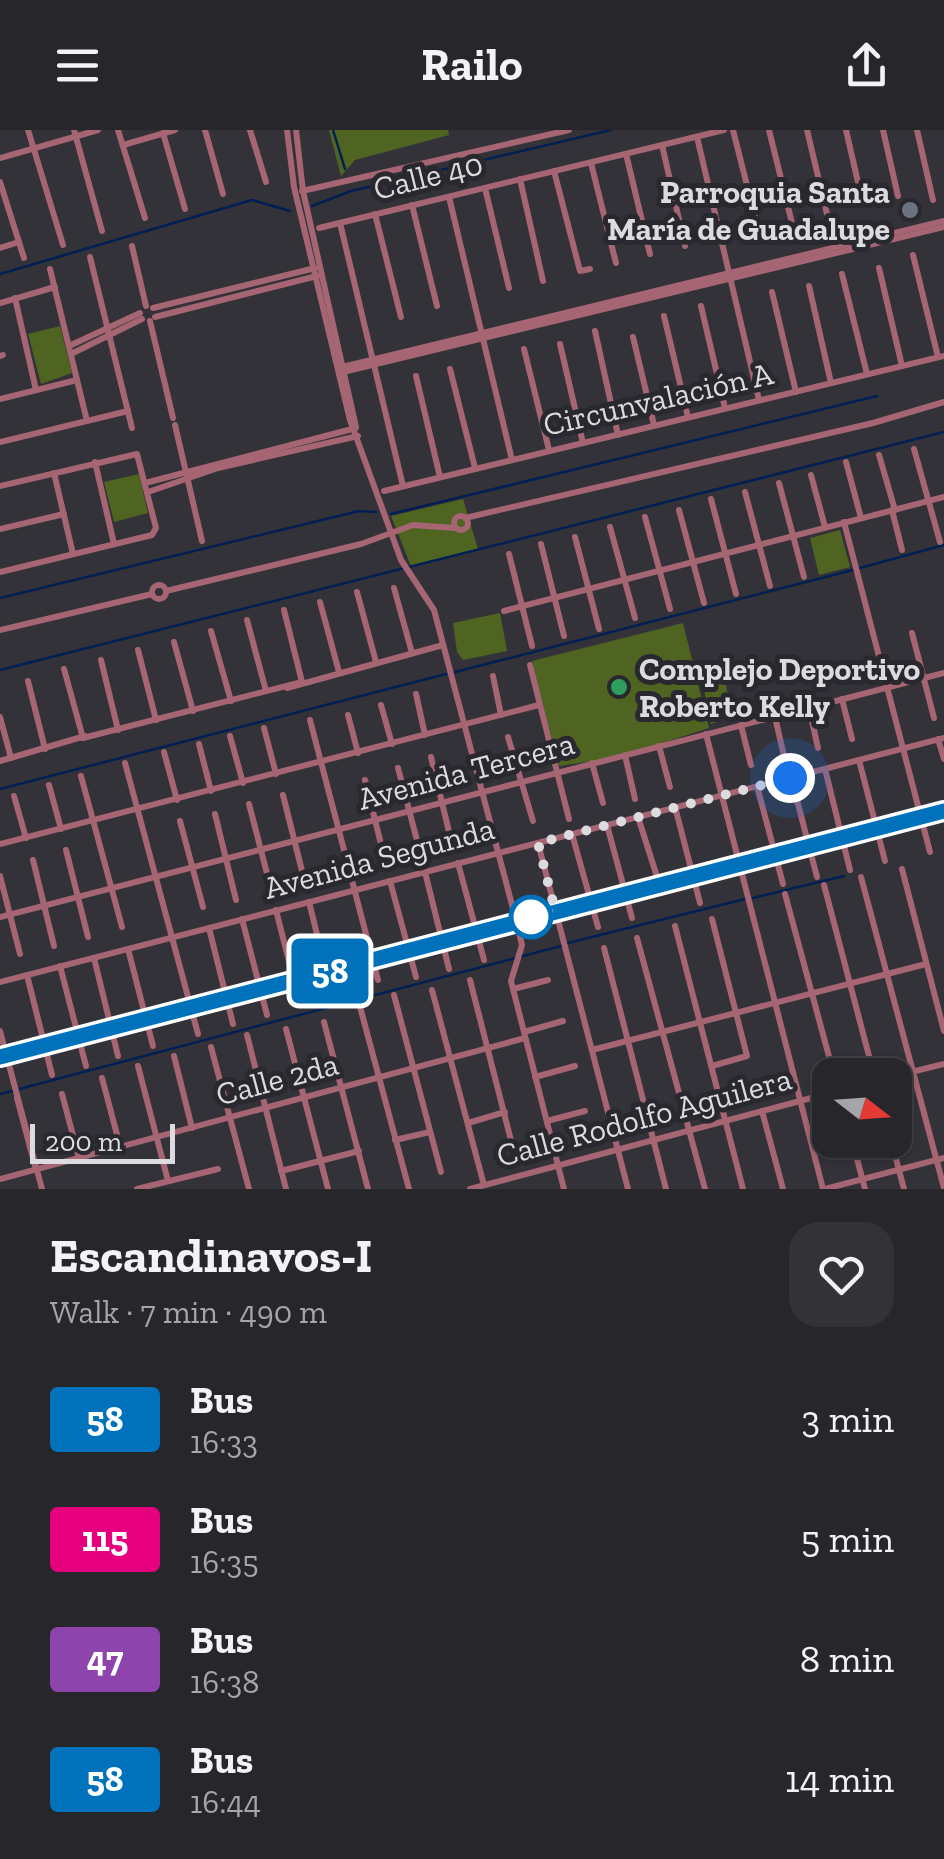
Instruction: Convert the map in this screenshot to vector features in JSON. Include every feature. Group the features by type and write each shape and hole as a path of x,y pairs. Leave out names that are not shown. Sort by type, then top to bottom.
{"street":[{"path":"28,130 62,244"},
{"path":"0,158 34,150 75,133 98,130"},
{"path":"118,130 145,218"},
{"path":"123,145 174,130"},
{"path":"205,130 224,194"},
{"path":"250,130 266,182"},
{"path":"287,130 357,432 406,571 434,610 444,644 516,920 519,957 511,975 513,988 564,1189"},
{"path":"296,130 299,192"},
{"path":"299,192 569,130"},
{"name":"Calle 40","path":"319,228 724,130"},
{"path":"733,130 758,229"},
{"path":"770,130 792,223"},
{"path":"808,130 826,214"},
{"path":"846,130 864,204"},
{"path":"882,130 898,196"},
{"path":"917,130 934,200"},
{"path":"75,133 102,231"},
{"path":"163,134 185,210"},
{"path":"697,136 759,400"},
{"path":"662,145 685,246"},
{"path":"626,154 650,254"},
{"path":"591,162 616,264"},
{"path":"554,171 580,271 590,268"},
{"path":"520,179 543,281"},
{"path":"0,182 3,203 24,258"},
{"path":"485,188 509,288"},
{"path":"449,196 512,460"},
{"path":"412,205 437,306"},
{"path":"375,214 401,317"},
{"path":"340,223 403,486"},
{"path":"342,369 944,224"},
{"path":"0,248 19,242"},
{"path":"132,246 202,542"},
{"path":"913,254 941,357"},
{"path":"90,257 132,428"},
{"path":"880,268 902,366"},
{"path":"50,269 87,421"},
{"path":"149,313 318,272"},
{"path":"842,274 868,374"},
{"path":"809,286 831,383"},
{"path":"0,303 54,287"},
{"path":"772,292 796,392"},
{"path":"14,298 36,390"},
{"path":"70,350 172,303 199,301"},
{"path":"702,306 725,408"},
{"path":"664,316 688,417"},
{"path":"595,331 618,434"},
{"path":"633,337 654,426"},
{"path":"560,344 582,442"},
{"path":"524,350 549,450"},
{"name":"Circunvalación A","path":"384,491 941,357"},
{"path":"450,369 476,468"},
{"path":"416,376 440,477"},
{"path":"0,399 77,380"},
{"path":"0,630 152,594 160,598 166,591 361,544 420,524 461,530 468,521 944,402"},
{"path":"0,442 128,412"},
{"path":"187,471 357,432"},
{"path":"914,449 940,542"},
{"path":"0,486 137,454 156,532 0,572"},
{"path":"880,454 902,550"},
{"path":"146,488 210,463 244,458"},
{"path":"95,462 114,544"},
{"path":"846,462 861,518"},
{"path":"54,473 73,554"},
{"path":"811,475 825,527"},
{"path":"779,483 804,577"},
{"path":"745,492 770,586"},
{"path":"504,610 944,497"},
{"path":"711,499 736,594"},
{"path":"678,510 704,602"},
{"path":"0,529 64,514"},
{"path":"645,517 670,609"},
{"path":"844,522 930,852"},
{"path":"610,526 636,618"},
{"path":"575,536 599,629"},
{"path":"542,544 564,636"},
{"path":"509,554 532,646"},
{"path":"394,588 412,653"},
{"path":"357,592 376,662"},
{"path":"320,602 339,672"},
{"path":"284,610 302,682"},
{"path":"247,620 266,691"},
{"path":"210,631 231,700"},
{"path":"912,634 934,718"},
{"path":"174,642 193,711"},
{"path":"0,760 444,644"},
{"path":"138,650 156,720"},
{"path":"101,660 118,730"},
{"path":"530,665 568,819"},
{"path":"64,669 82,738"},
{"name":"Avenida Tercera","path":"0,917 944,673"},
{"path":"492,676 501,715"},
{"path":"28,681 46,749"},
{"path":"416,694 425,735"},
{"path":"842,699 852,739"},
{"path":"381,704 392,744"},
{"path":"0,844 540,705"},
{"path":"809,708 818,748"},
{"path":"0,716 11,758"},
{"path":"348,716 358,753"},
{"path":"775,717 784,756"},
{"path":"310,720 378,980"},
{"path":"741,725 751,765"},
{"path":"264,728 276,774"},
{"path":"706,734 824,1189 940,1159"},
{"path":"230,736 243,783"},
{"path":"508,736 532,821"},
{"path":"941,738 944,759"},
{"name":"Avenida Segunda","path":"0,982 941,738"},
{"path":"199,744 211,791"},
{"path":"659,746 670,787"},
{"path":"164,752 177,800"},
{"path":"625,755 635,799"},
{"path":"431,757 451,840"},
{"path":"858,760 885,861"},
{"path":"125,763 141,810 198,1034"},
{"path":"592,764 603,803"},
{"path":"398,768 419,848"},
{"path":"825,768 850,870"},
{"path":"81,776 122,927"},
{"path":"790,778 816,877"},
{"path":"365,780 384,856"},
{"path":"49,785 62,829"},
{"path":"757,786 783,884"},
{"path":"282,795 304,879"},
{"path":"14,796 26,838"},
{"path":"249,804 271,889"},
{"path":"675,807 700,902"},
{"path":"4,1060 77,1034 944,811"},
{"path":"215,814 236,900"},
{"path":"638,817 659,884"},
{"path":"180,821 202,907"},
{"path":"607,825 632,918"},
{"path":"572,834 598,928"},
{"path":"538,843 628,1189"},
{"path":"66,850 88,936"},
{"path":"33,860 54,946"},
{"path":"458,863 484,960"},
{"path":"902,869 944,1032"},
{"path":"425,872 449,969"},
{"path":"0,876 20,954"},
{"path":"861,877 940,1159 944,1188"},
{"path":"390,881 416,977"},
{"path":"824,885 870,1058"},
{"path":"785,894 830,1058"},
{"path":"309,902 332,995"},
{"path":"276,910 300,1004"},
{"path":"242,919 266,1015"},
{"path":"712,919 747,1056 712,1066"},
{"path":"675,926 743,1189"},
{"path":"208,928 233,1024"},
{"path":"637,938 705,1189"},
{"path":"604,948 666,1189"},
{"path":"128,949 152,1046"},
{"path":"94,958 118,1056"},
{"path":"592,1050 926,964"},
{"path":"60,966 86,1066"},
{"path":"27,975 52,1075"},
{"path":"470,980 514,1152"},
{"path":"513,988 548,980"},
{"path":"432,990 484,1185"},
{"path":"394,995 441,1172"},
{"path":"359,1003 409,1189"},
{"path":"324,1022 368,1189"},
{"name":"Calle 2da","path":"0,1179 450,1059 564,1022"},
{"path":"286,1029 328,1189"},
{"path":"0,1031 4,1060 42,1189"},
{"path":"248,1035 286,1189"},
{"path":"211,1047 250,1189"},
{"path":"174,1056 192,1128"},
{"path":"913,1072 944,1064"},
{"path":"138,1066 168,1181"},
{"path":"536,1076 576,1066"},
{"path":"102,1078 120,1146"},
{"path":"62,1094 79,1158"},
{"name":"Calle Rodolfo Aguilera","path":"470,1189 812,1098"},
{"path":"547,1121 585,1110"},
{"path":"762,1111 783,1189"},
{"path":"468,1123 504,1112"},
{"path":"396,1140 430,1132"},
{"path":"282,1171 359,1151"},
{"path":"857,1158 864,1189"},
{"path":"896,1158 904,1189"},
{"path":"137,1189 218,1169"},
{"path":"506,1180 508,1189"}],"green space":[{"path":"329,130 448,130 449,135 355,160 341,176"},
{"path":"60,326 72,373 41,384 28,334"},
{"path":"139,474 148,513 114,522 104,482"},
{"path":"463,499 478,549 411,566 391,516"},
{"path":"840,530 850,567 819,575 810,538"},
{"path":"500,613 507,651 463,660 457,652 453,623"},
{"name":"Complejo Deportivo Roberto Kelly","path":"683,623 709,728 615,758 559,766 532,661"},
{"path":"723,669 732,716 711,724 701,674"}],"waterway":[{"path":"333,130 345,169"},
{"path":"312,206 351,191 611,130"},
{"path":"0,274 252,200 290,211"},
{"path":"391,514 877,396"},
{"path":"0,670 944,432"},
{"path":"0,598 359,511 376,512"},
{"path":"860,568 944,545"},
{"path":"455,672 853,570"},
{"path":"0,789 446,674"},
{"path":"753,898 844,876"},
{"path":"568,943 745,899"},
{"path":"0,1094 561,946"}],"bus line":[{"name":"58","path":"0,1057 226,995 944,811"}],"place":[{"name":"Parroquia Santa María de Guadalupe","path":"910,210"},
{"name":"Complejo Deportivo Roberto Kelly","path":"619,687"}],"route":[{"path":"531,917 555,910 538,843 790,778"}]}
